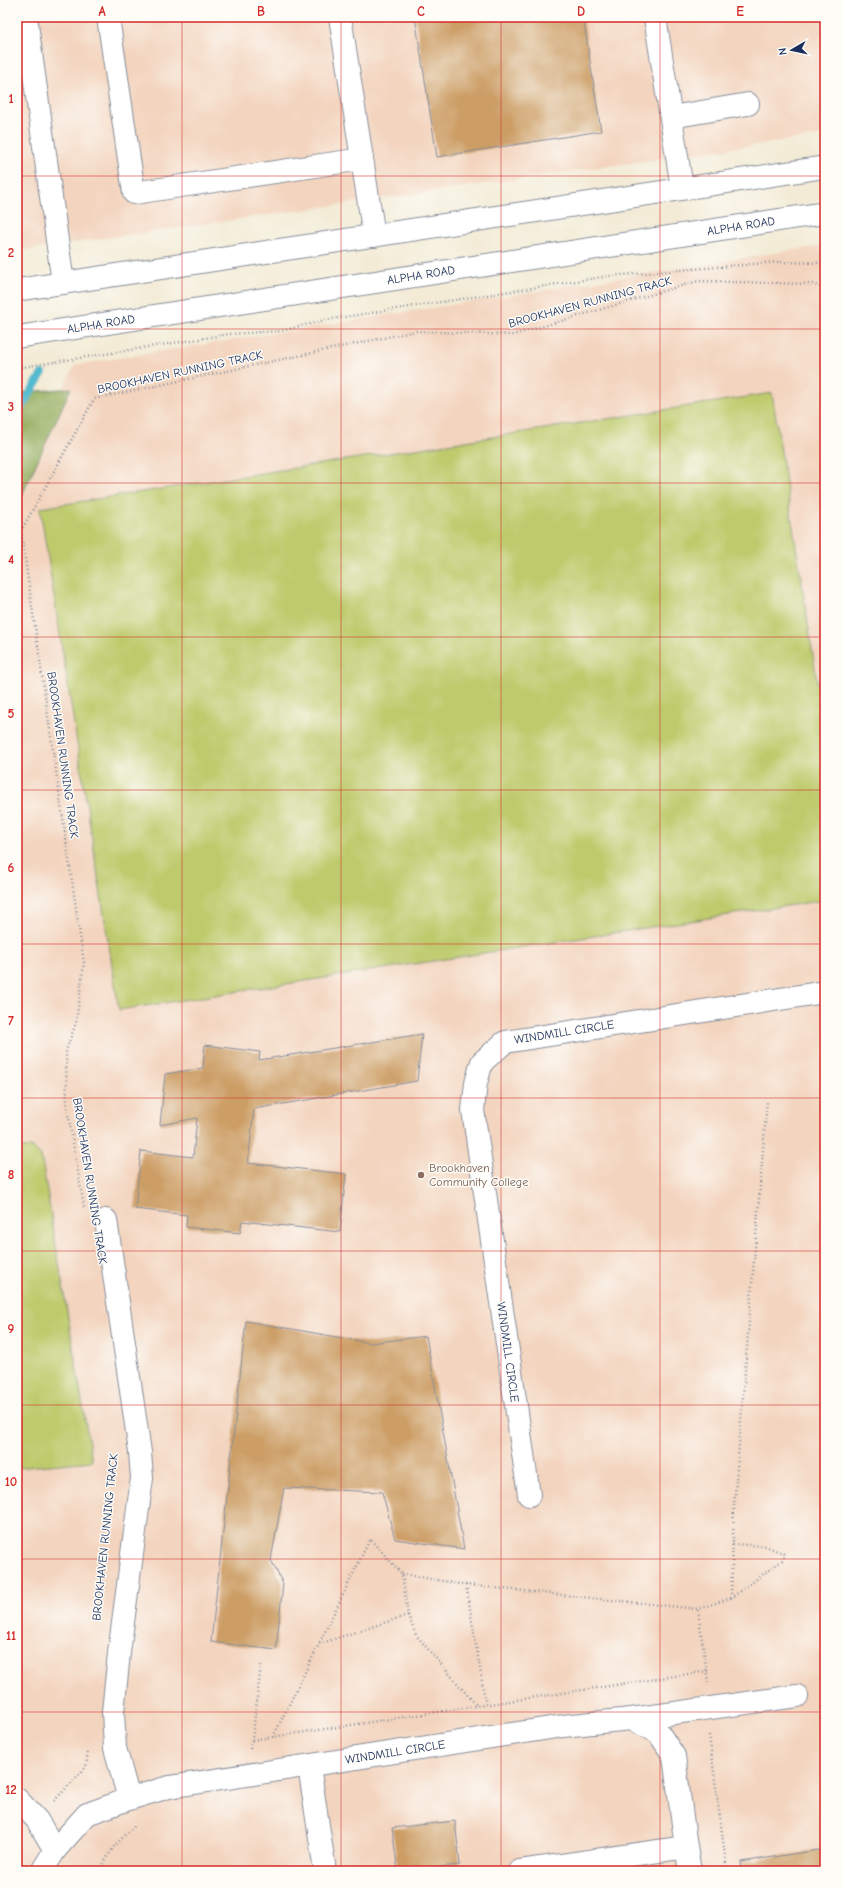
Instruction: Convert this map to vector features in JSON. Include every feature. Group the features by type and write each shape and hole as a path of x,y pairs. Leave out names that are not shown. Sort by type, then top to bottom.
{"street":[{"path":"26,17 63,283"},
{"path":"108,17 134,193 362,159"},
{"path":"340,17 374,236"},
{"path":"655,17 682,188"},
{"path":"671,117 748,104"},
{"path":"17,290 825,167"},
{"name":"ALPHA ROAD","path":"17,337 825,213"},
{"name":"WINDMILL CIRCLE","path":"529,1495 473,1110 476,1083 482,1062 505,1042 825,992"},
{"path":"106,1220 139,1445 142,1478 119,1653 113,1712 115,1748 129,1799"},
{"name":"WINDMILL CIRCLE","path":"42,1871 55,1850 87,1814 169,1787 563,1726 709,1709 797,1696"},
{"path":"631,1719 658,1732 674,1756 690,1871"},
{"path":"309,1766 325,1871"},
{"path":"17,1799 37,1820 55,1850"},
{"path":"520,1871 686,1847"}],"path":[{"path":"17,368 230,334 281,331 325,320 609,276 778,262 825,263"},
{"name":"BROOKHAVEN RUNNING TRACK","path":"84,1210 67,1106 66,1050 76,1023 84,963 21,531 94,399 416,331 514,335 698,282 812,284 825,289"},
{"path":"731,1598 732,1544 767,1101"},
{"path":"272,1738 370,1539 402,1574 408,1615 416,1635 477,1707"},
{"path":"402,1574 466,1585 698,1609 731,1598 784,1559 784,1554 766,1546 732,1544"},
{"path":"466,1585 486,1705"},
{"path":"698,1609 708,1671 708,1730 728,1871"},
{"path":"319,1644 408,1615"},
{"path":"252,1740 708,1671"},
{"path":"37,1820 86,1767 89,1743"}],"shaded area":[{"path":"17,17 825,17 825,135 17,251"},
{"name":"Brookhaven Community College","path":"825,245 825,1871 17,1871 17,479 75,365"}],"green space":[{"path":"71,388 17,506 17,393"},
{"path":"772,393 825,732 825,900 119,1010 40,508"},
{"path":"31,1147 41,1155 92,1461 17,1468 17,1149"}],"building":[{"path":"415,17 583,17 601,131 437,157"},
{"path":"422,1034 417,1081 254,1109 248,1163 346,1174 340,1232 242,1221 240,1233 186,1227 187,1215 135,1209 141,1151 193,1157 197,1118 160,1125 165,1074 203,1068 205,1045 260,1052 259,1060"},
{"path":"246,1321 371,1343 426,1336 464,1549 395,1539 382,1492 284,1488 271,1560 283,1584 276,1650 211,1642"},
{"path":"455,1821 460,1865 398,1871 392,1828"},
{"path":"825,1849 825,1871 742,1871 741,1862"}],"waterway":[{"path":"17,414 42,374"}],"place":[{"name":"Brookhaven Community College","path":"421,1175"}]}
